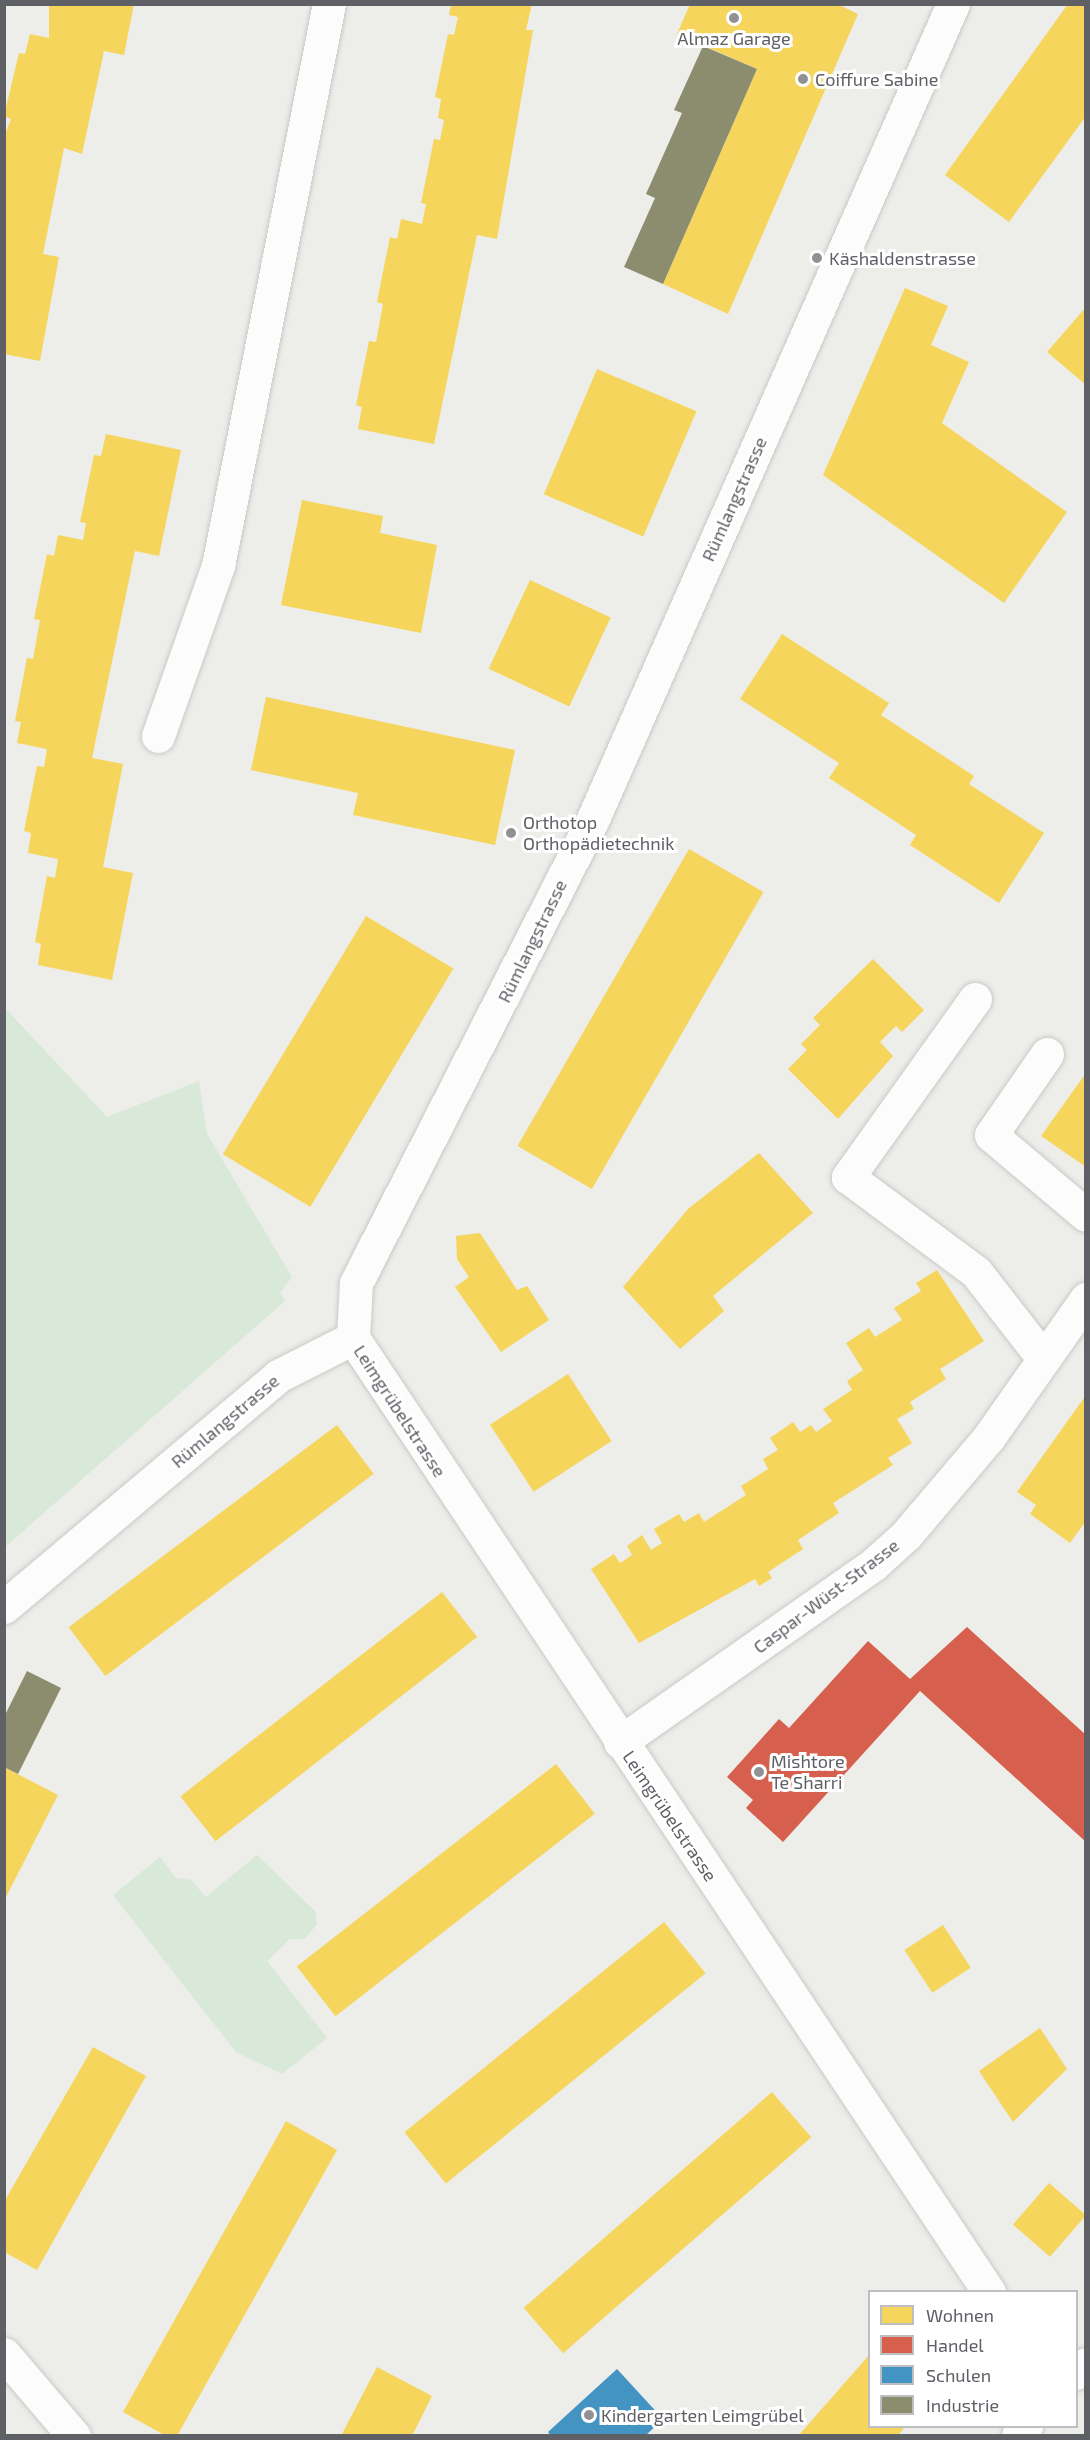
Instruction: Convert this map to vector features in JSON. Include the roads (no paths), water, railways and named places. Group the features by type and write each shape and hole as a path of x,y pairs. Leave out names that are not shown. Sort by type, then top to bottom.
{"street":[{"path":"158,736 218,566 329,4"},
{"name":"Rümlangstrasse","path":"4,1607 278,1376 353,1338 356,1283 592,820 953,4"},
{"path":"975,999 848,1178 976,1272 1043,1358"},
{"path":"1047,1054 991,1136 1086,1215"},
{"name":"Caspar-Wüst-Strasse","path":"620,1742 855,1578 906,1535 989,1437 1086,1299"},
{"name":"Leimgrübelstrasse","path":"353,1338 620,1742 988,2290"},
{"path":"4,2354 74,2436"}],"place":[{"name":"Almaz Garage","path":"734,18"},
{"name":"Coiffure Sabine","path":"803,79"},
{"name":"Käshaldenstrasse","path":"817,258"},
{"name":"Orthotop Orthopädietechnik","path":"511,833"},
{"name":"Mishtore Te Sharri","path":"759,1772"},
{"name":"Kindergarten Leimgrübel","path":"589,2415"}]}
